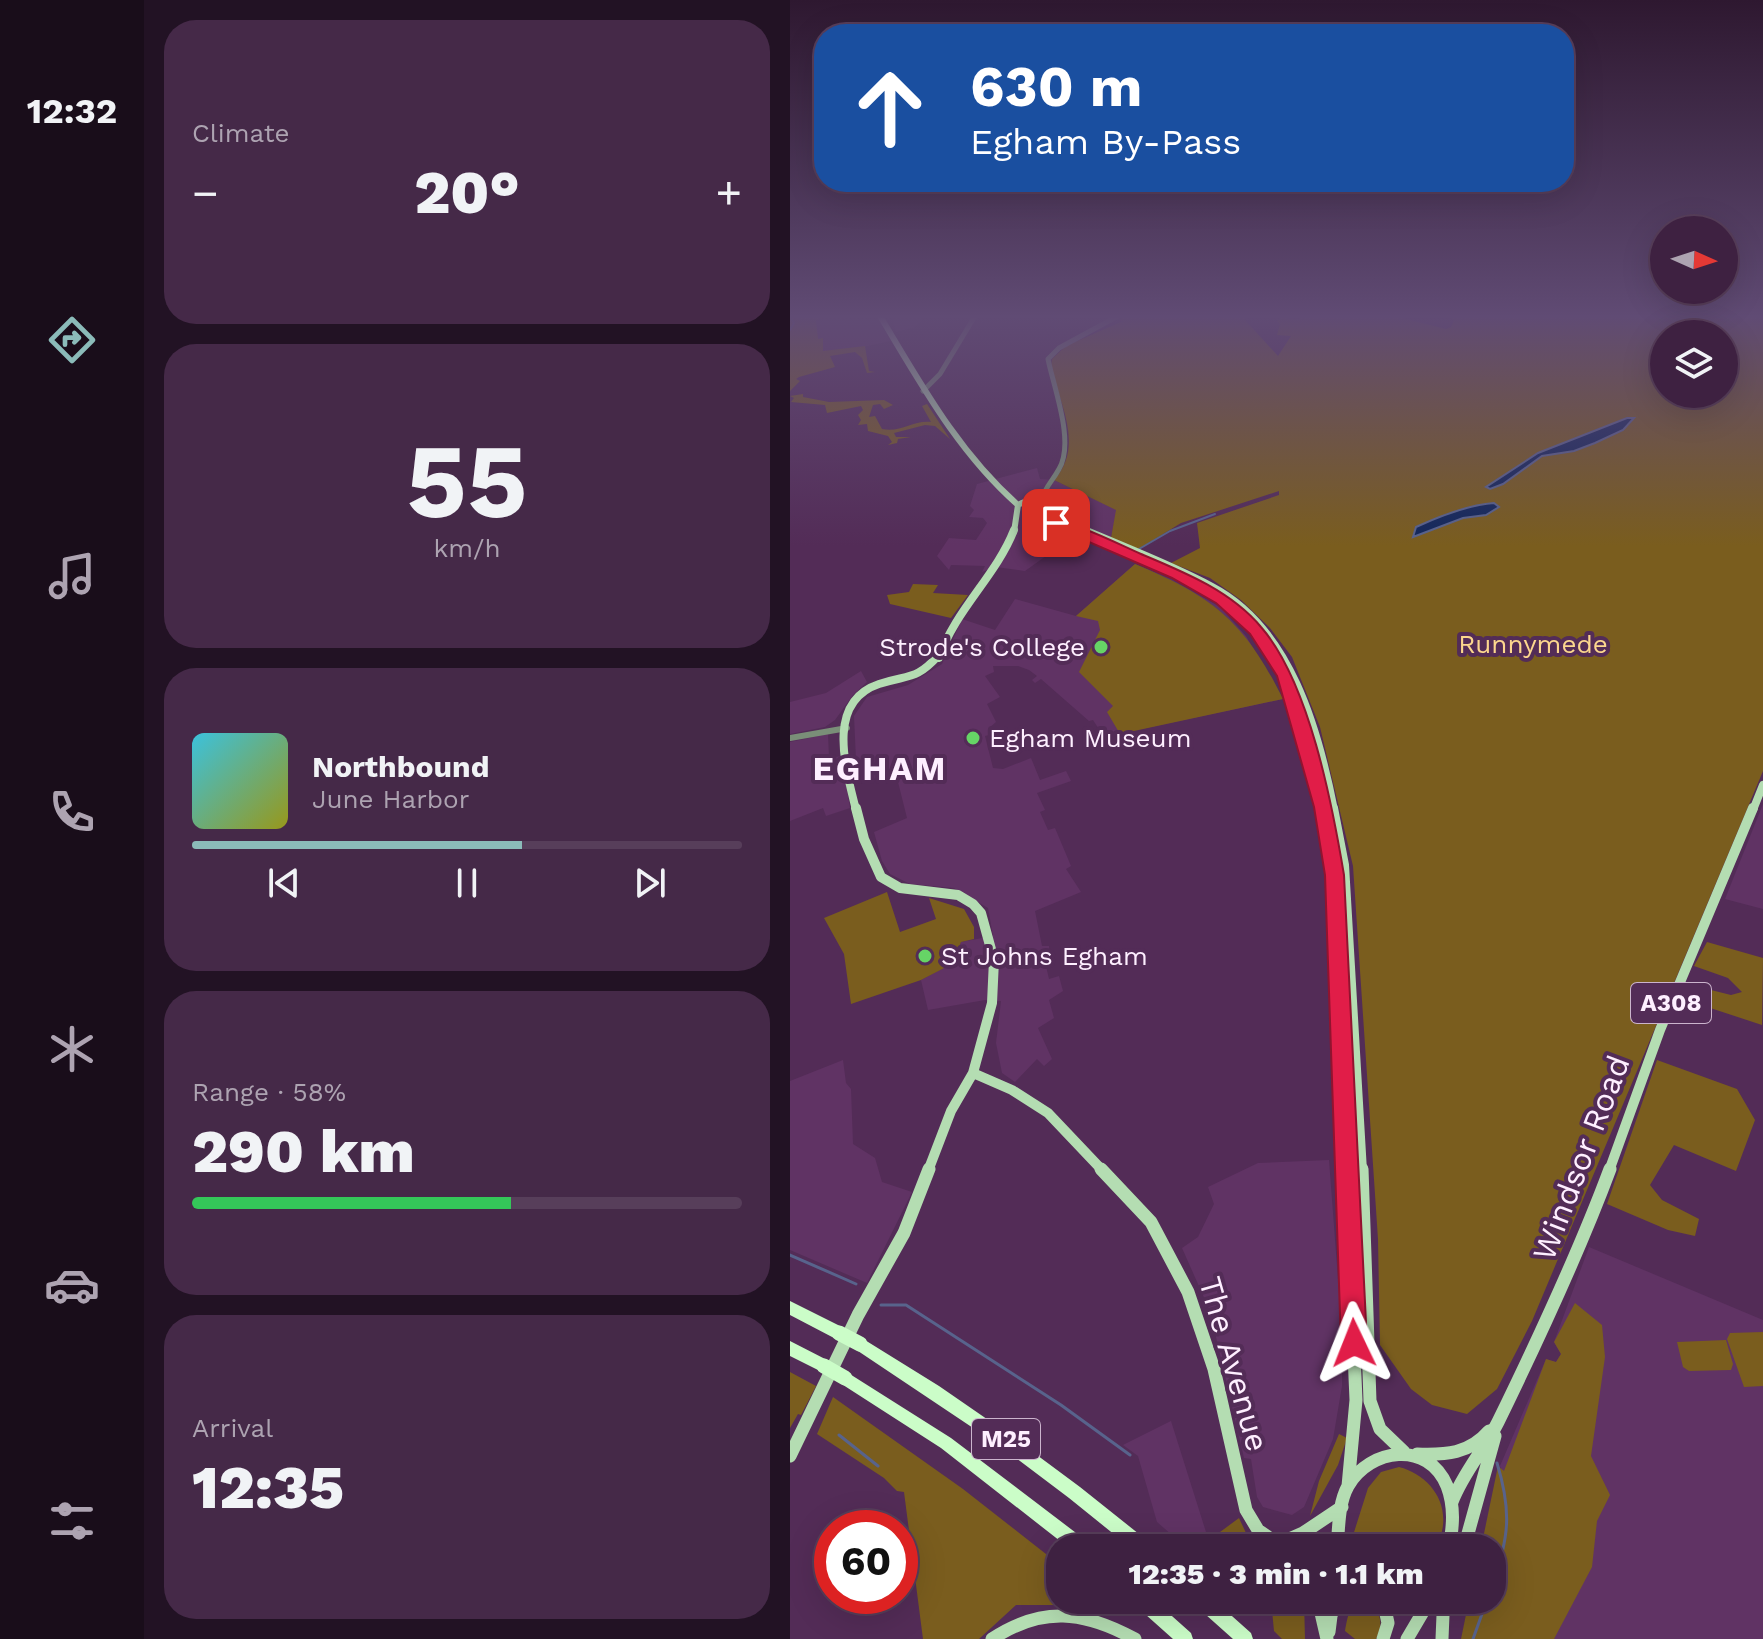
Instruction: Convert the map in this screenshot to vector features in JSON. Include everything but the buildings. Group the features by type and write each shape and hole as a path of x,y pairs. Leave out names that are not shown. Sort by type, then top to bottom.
{"highway":[{"name":"M25","path":"790,1308 860,1344 967,1411 1039,1463 1126,1534"},
{"name":"M25","path":"790,1348 845,1378 946,1443 1064,1534"},
{"path":"1157,1614 1185,1639"},
{"path":"1217,1614 1245,1639"}],"main road":[{"path":"924,392 949,429 999,490 1021,506 1185,579 1235,609 1256,630 1274,656 1304,717 1327,822 1338,916 1356,1400 1348,1486 1339,1534"},
{"path":"1021,506 1041,500"},
{"path":"1018,523 1033,513 1041,500"},
{"path":"1041,500 1069,523 1204,582 1242,608 1282,652 1334,804 1346,890 1363,1185 1370,1401 1380,1429 1433,1468 1444,1482 1452,1502 1451,1534"},
{"path":"790,1456 858,1315 904,1233 951,1111 973,1073 989,1017 995,979 984,918 973,904 962,897 893,886 885,881 873,862 851,792 846,725 856,704 867,694 917,680 937,664 954,623 1012,538 1021,506"},
{"name":"Windsor Road","path":"1452,1502 1461,1475 1486,1445 1499,1420 1595,1209 1660,1030 1763,785"},
{"name":"The Avenue","path":"973,1073 1012,1090 1048,1113 1151,1222 1182,1277 1208,1348 1244,1506 1261,1534"},
{"path":"1468,1534 1499,1420"},
{"name":"Windsor Road","path":"1409,1453 1457,1455 1468,1451 1499,1420"},
{"path":"1348,1486 1381,1454 1409,1453"},
{"name":"The Avenue","path":"1302,1534 1342,1507"},
{"path":"1321,1614 1327,1639"},
{"path":"1327,1639 1331,1614"},
{"path":"1383,1639 1388,1623 1386,1614"},
{"path":"1407,1639 1422,1614"},
{"path":"1442,1639 1443,1614"},
{"path":"992,1639 1023,1621 1052,1615 1098,1621 1135,1639"}],"street":[{"path":"1041,500 1046,484 1060,468 1067,436 1054,392"},
{"path":"790,738 846,725"}],"shaded area":[{"path":"1037,468 1040,479 1054,480 1117,510 1111,538 1068,519 1047,541 1033,549 1046,556 1025,571 996,567 982,572 985,566 951,565 949,570 937,556 949,538 976,540 987,523 983,518 969,517 974,510 970,506 977,484"},
{"path":"1135,564 1171,579 1220,607 1246,636 1283,699 1104,737 1093,720 1089,721 1041,679 1035,683 1032,680 1037,676 1029,670 1018,666 993,666 994,672 985,676 1000,697 987,704 996,722 989,728 989,735 985,736 993,768 1003,769 1031,758 1040,780 1066,771 1071,781 1037,793 1045,810 1040,812 1048,830 1055,828 1071,866 1066,869 1081,892 1035,911 1042,946 1049,946 1050,964 1046,966 1049,979 1059,976 1063,991 1049,1000 1054,1018 1038,1028 1052,1059 1044,1066 1037,1059 1015,1082 1002,1073 996,1043 1001,1001 985,1000 928,1010 921,980 951,964 961,942 993,936 988,908 954,888 910,884 890,874 882,861 874,832 907,818 896,774 857,782 854,716 867,697 908,685 942,664 962,619 995,630 1015,599 1076,616"},
{"path":"861,671 867,682 835,720 825,727 790,734 790,702 826,693"},
{"path":"828,734 829,758 842,756 850,808 826,816 823,808 790,821 790,742"},
{"path":"1763,804 1763,909 1725,899"},
{"path":"843,1060 846,1083 851,1089 853,1144 875,1158 882,1182 912,1192 867,1283 790,1250 790,1081"},
{"path":"1329,1160 1342,1332 1342,1386 1333,1439 1304,1507 1292,1515 1263,1507 1257,1497 1251,1459 1244,1458 1210,1311 1182,1248 1198,1237 1214,1204 1208,1187 1258,1163"},
{"path":"1589,1247 1763,1320 1763,1639 1490,1639 1495,1614 1506,1614 1506,1552 1514,1509 1500,1466 1546,1359 1556,1362 1561,1354 1554,1342"},
{"path":"1171,1421 1207,1534 1171,1534 1157,1522 1138,1456 1123,1445"}],"green space":[{"name":"Runnymede","path":"1058,392 1650,392 1650,408 1738,408 1738,392 1763,392 1763,771 1532,1321 1497,1389 1467,1414 1432,1405 1411,1389 1380,1345 1378,1239 1353,866 1320,727 1292,657 1270,628 1241,600 1210,578 1171,563 1200,548 1197,523 1279,495 1279,491 1181,523 1139,549 1111,538 1116,510 1054,480 1068,454 1068,426"},
{"path":"803,394 803,397 829,402 884,400 893,405 884,409 880,404 873,405 869,417 875,416 882,429 889,430 931,422 922,406 927,404 950,439 935,426 925,425 894,433 896,437 911,437 888,445 892,442 888,436 868,431 867,424 858,425 861,420 858,415 863,410 861,406 827,413 825,405 791,402 794,398 790,396"},
{"name":"Strode's College","path":"1135,564 1186,588 1224,615 1255,650 1283,699 1120,734 1107,712 1113,706 1079,672 1100,630 1098,621 1076,616"},
{"path":"913,584 938,585 933,593 968,595 951,618 890,604 887,595 909,592"},
{"path":"887,892 900,932 936,919 929,898 964,909 974,927 974,939 961,942 952,964 921,980 851,1004 844,954 824,918"},
{"path":"1707,942 1763,958 1762,1025 1686,1000 1691,985 1731,995 1742,992 1728,978 1694,966"},
{"path":"1657,1060 1737,1089 1755,1120 1736,1171 1674,1145 1650,1185 1662,1200 1699,1219 1695,1236 1668,1230 1607,1204"},
{"path":"1575,1303 1602,1325 1605,1357 1591,1456 1610,1495 1597,1521 1592,1567 1554,1639 1461,1639 1466,1614 1506,1614 1506,1534 1484,1534 1498,1466 1504,1471 1546,1359 1556,1362 1561,1354 1554,1342"},
{"path":"1763,1332 1763,1386 1744,1387 1727,1339 1730,1333"},
{"path":"1726,1340 1733,1364 1731,1370 1689,1371 1683,1367 1677,1342"},
{"path":"790,1372 816,1386 801,1415 798,1414 790,1428"},
{"path":"833,1397 963,1489 1046,1554 1046,1605 1016,1605 979,1639 923,1639 918,1600 918,1510 906,1510 904,1492 897,1491 884,1478 817,1434"},
{"path":"1339,1434 1347,1438 1338,1465 1310,1516 1319,1481"},
{"path":"1399,1467 1427,1482 1442,1509 1440,1534 1353,1534 1368,1488 1381,1472"},
{"path":"1239,1518 1246,1534 1217,1534"},
{"path":"1272,1614 1304,1614 1305,1639 1282,1639 1274,1631"},
{"path":"1378,1614 1380,1622 1376,1639 1355,1639 1345,1631 1348,1615"}],"water":[{"path":"1634,418 1623,430 1574,451 1542,456 1503,484 1490,489 1486,487 1538,453"},
{"path":"1494,503 1499,507 1486,515 1463,518 1413,537 1416,527 1435,519"}],"waterway":[{"path":"1139,549 1170,531 1215,514"},
{"path":"790,1255 856,1284"},
{"path":"881,1305 906,1305 1061,1405 1130,1455"},
{"path":"839,1435 878,1466"},
{"path":"1497,1463 1505,1496 1505,1534"},
{"path":"1473,1639 1482,1614"}],"place":[{"name":"Strode's College","path":"1101,647"},
{"name":"Egham Museum","path":"973,738"},
{"name":"St Johns Egham","path":"925,956"}],"district":[{"name":"EGHAM","path":"880,768"}],"route":[{"path":"1056,523 1177,575 1222,599 1256,630 1285,676 1323,807 1334,875 1354,1343"}]}
